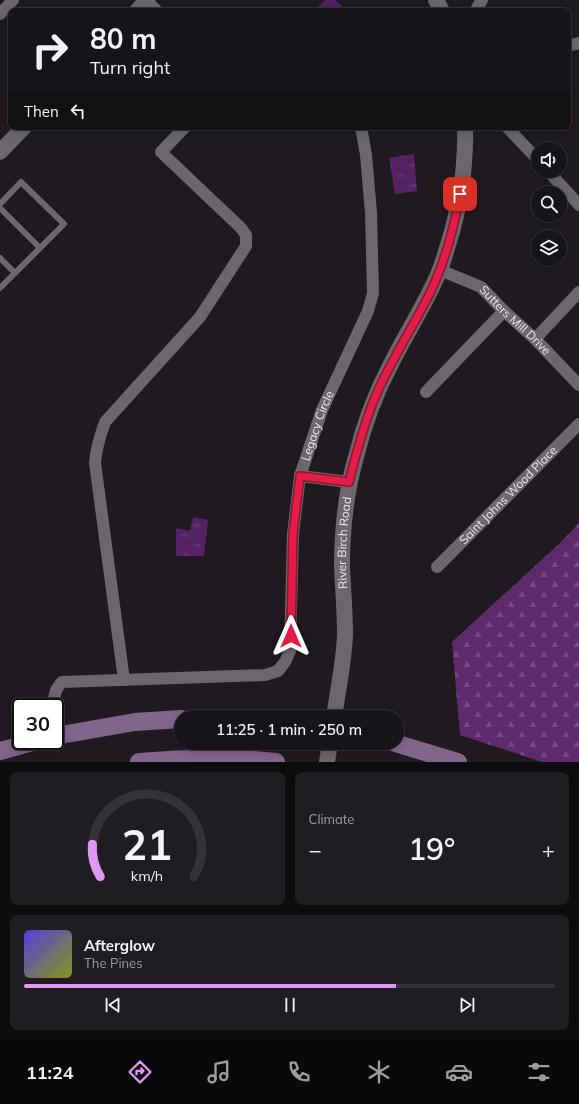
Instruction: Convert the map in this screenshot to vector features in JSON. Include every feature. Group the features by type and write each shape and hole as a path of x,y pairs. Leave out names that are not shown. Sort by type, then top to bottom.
{"main road":[{"path":"64,732 134,722 174,719"},
{"path":"404,746 458,762"},
{"path":"0,751 12,748"},
{"path":"139,762 176,759 276,762"}],"street":[{"path":"0,14 13,0"},
{"path":"0,152 21,130"},
{"path":"124,680 96,463 96,449 105,422 200,317 246,246 246,235 242,228 161,152 182,130"},
{"name":"Legacy Circle","path":"54,698 57,687 62,682 265,675 278,671 285,662 290,651 293,534 300,476 322,410 368,311 373,293 372,213 366,155 362,130"},
{"name":"River Birch Road","path":"335,710 345,634 342,565 344,525 349,482 363,429 374,400 391,363 430,293 440,270 456,221 463,181 465,130"},
{"path":"510,130 531,153"},
{"path":"555,178 579,204"},
{"name":"Sutters Mill Drive","path":"440,270 481,287 504,311 535,339 579,385"},
{"path":"535,339 579,292"},
{"path":"426,392 504,311"},
{"name":"Saint Johns Wood Place","path":"437,567 579,424"},
{"path":"300,476 349,482"},
{"path":"327,762 329,750"}],"lane":[{"path":"0,204 21,182 64,224 0,288"},
{"path":"0,208 40,248"},
{"path":"0,258 15,273"}],"green space":[{"path":"325,0 335,0 344,8 317,8"},
{"path":"414,154 417,191 395,194 389,158"},
{"path":"193,517 208,520 204,556 176,556 176,528 190,531"},
{"path":"579,523 579,762 542,762 460,735 452,642 560,543"}],"route":[{"path":"291,636 291,571 293,534 300,476 349,482 363,429 374,400 391,363 430,293 440,270 456,221 460,194"}]}
